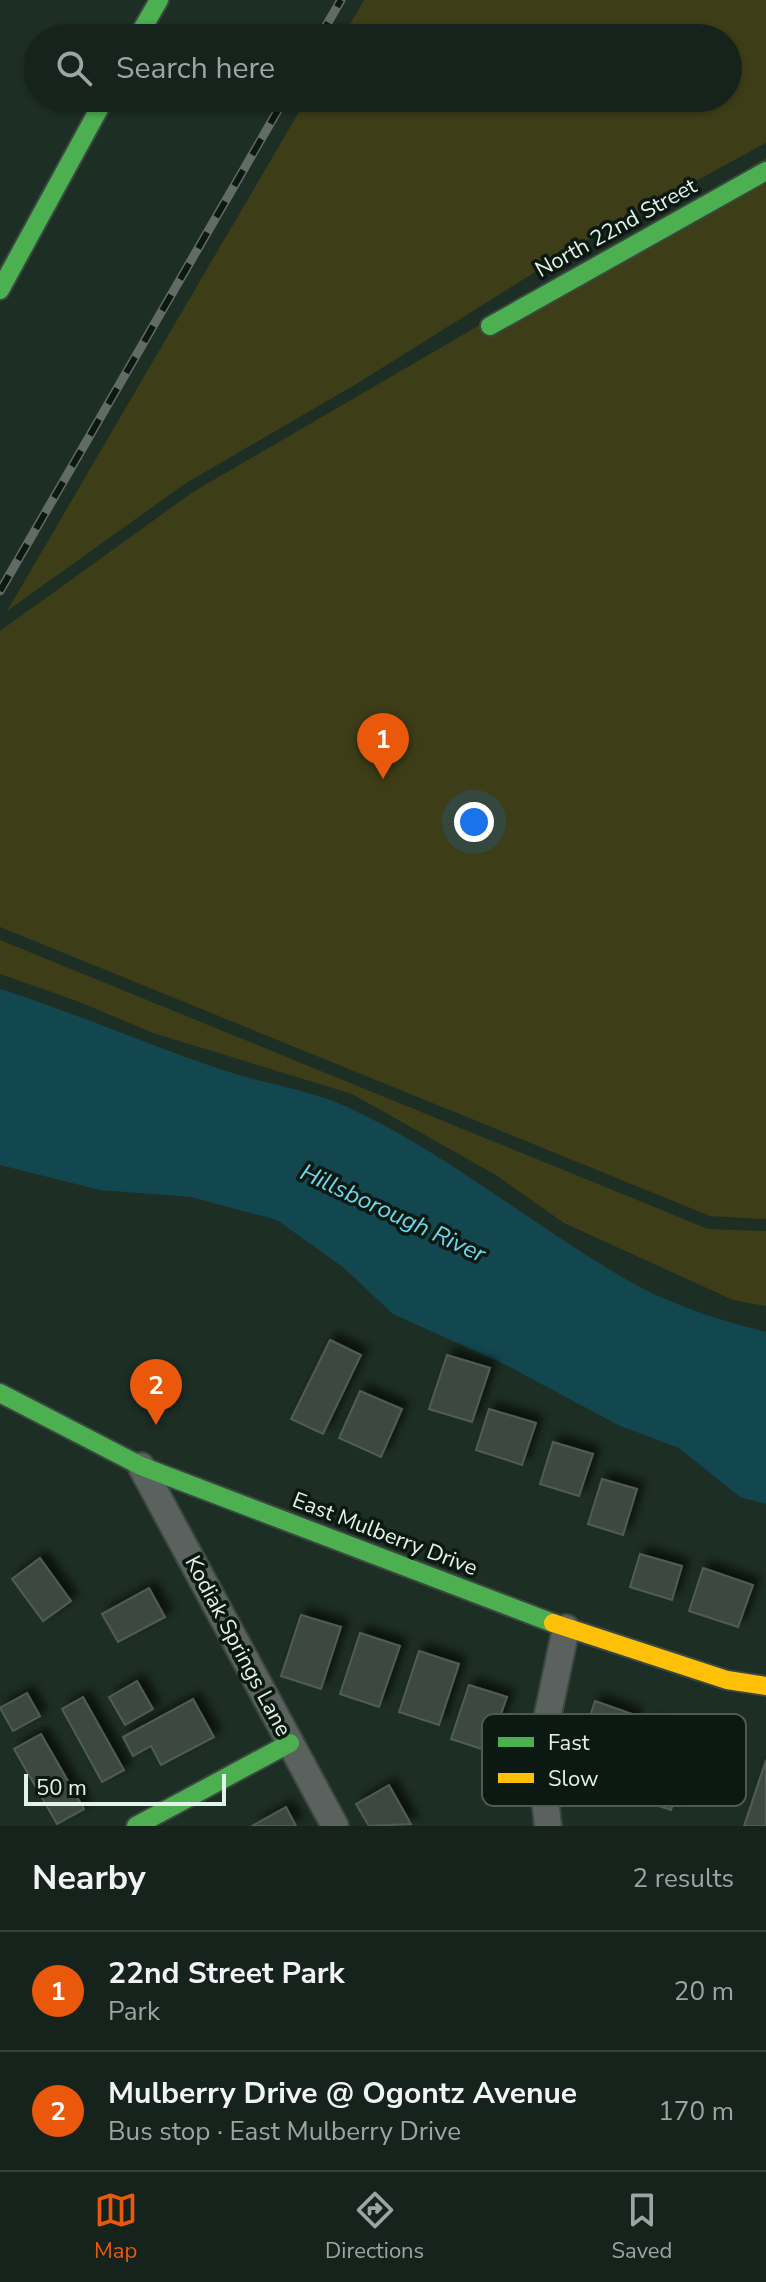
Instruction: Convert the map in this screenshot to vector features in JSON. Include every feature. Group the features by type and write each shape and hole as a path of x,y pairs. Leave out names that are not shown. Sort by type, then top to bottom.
{"street":[{"path":"145,24 159,0"},
{"path":"0,290 97,112"},
{"name":"North 22nd Street","path":"490,326 766,171"},
{"name":"East Mulberry Drive","path":"0,1393 141,1466 566,1628 727,1680 766,1686"},
{"name":"Kodiak Springs Lane","path":"141,1466 335,1826"},
{"path":"548,1714 566,1628"},
{"path":"136,1826 290,1743"},
{"path":"546,1806 548,1826"}],"shaded area":[{"path":"364,0 766,0 766,143 578,245 358,383 186,483 7,611 299,112 742,112 742,24 350,24"},
{"path":"766,158 766,1219 710,1216 0,927 0,631 193,492"},
{"path":"0,940 708,1229 766,1231 766,1306 733,1300 564,1223 496,1175 352,1094 153,1033 77,1001 0,974"}],"water":[{"name":"Hillsborough River","path":"0,989 223,1070 345,1106 422,1147 640,1287 702,1313 766,1332 766,1504 740,1497 679,1448 618,1425 506,1365 393,1314 344,1268 277,1220 191,1197 100,1190 0,1165"}],"building":[{"path":"330,1340 361,1355 323,1434 291,1419"},
{"path":"447,1355 490,1368 472,1422 429,1409"},
{"path":"360,1391 402,1409 381,1457 339,1438"},
{"path":"489,1409 536,1423 522,1465 476,1450"},
{"path":"553,1442 593,1454 579,1496 540,1484"},
{"path":"602,1479 637,1489 623,1535 588,1524"},
{"path":"640,1554 682,1566 672,1600 630,1587"},
{"path":"40,1558 71,1601 43,1621 12,1579"},
{"path":"703,1568 753,1585 738,1627 689,1611"},
{"path":"149,1588 165,1617 118,1642 102,1614"},
{"path":"301,1615 341,1627 321,1689 281,1676"},
{"path":"360,1633 400,1646 379,1707 340,1694"},
{"path":"419,1651 459,1664 439,1725 399,1712"},
{"path":"137,1681 153,1709 125,1725 109,1697"},
{"path":"469,1685 507,1697 501,1714 482,1714 482,1749 451,1739"},
{"path":"27,1693 40,1716 13,1731 0,1708"},
{"path":"83,1697 124,1770 102,1782 62,1709"},
{"path":"193,1699 214,1737 161,1765 151,1746 133,1756 123,1737"},
{"path":"595,1701 632,1714 591,1714"},
{"path":"41,1734 84,1809 57,1824 14,1749"},
{"path":"766,1760 766,1826 744,1826"},
{"path":"389,1785 411,1824 369,1826 356,1804"},
{"path":"286,1807 296,1826 252,1826"}],"railway":[{"path":"327,24 341,0"},
{"path":"0,591 277,112"}],"traffic: fast":[{"path":"145,24 159,0"},
{"path":"0,290 97,112"},
{"path":"490,326 766,171"},
{"path":"0,1393 141,1466 553,1623"},
{"path":"136,1826 290,1743"}],"traffic: slow":[{"path":"553,1623 727,1680 766,1686"}],"place":[{"name":"22nd Street Park","path":"383,779"},
{"name":"Mulberry Drive @ Ogontz Avenue","path":"156,1425"}]}
